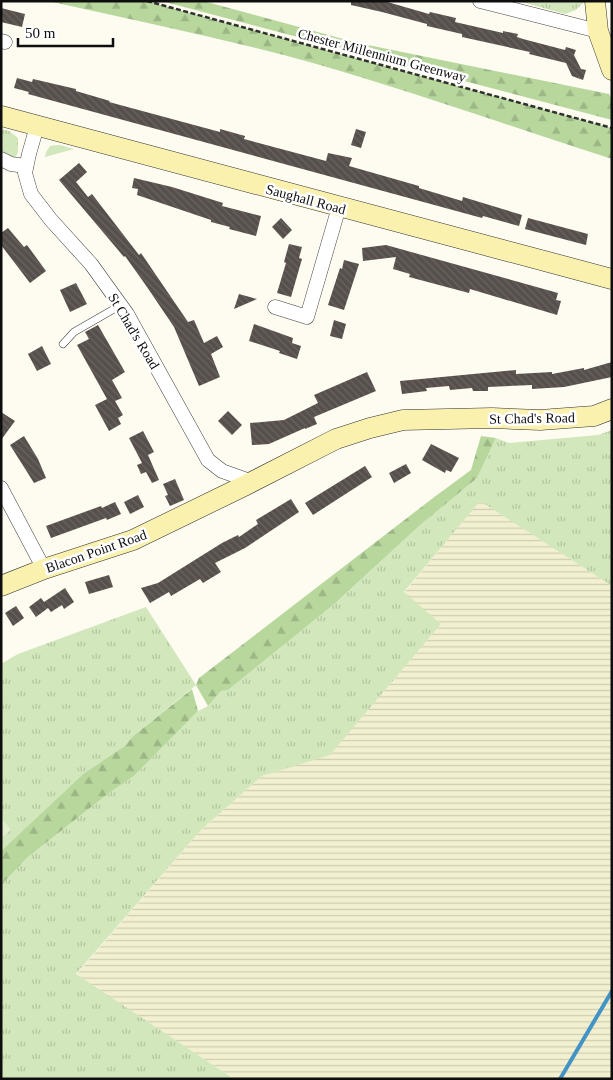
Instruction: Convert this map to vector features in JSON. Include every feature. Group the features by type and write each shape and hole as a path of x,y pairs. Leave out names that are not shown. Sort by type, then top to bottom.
{"street":[{"path":"480,1 598,32"},
{"path":"595,1 598,32 612,70"},
{"name":"Saughall Road","path":"1,116 339,208 612,279"},
{"name":"St Chad's Road","path":"37,126 25,172 31,194 51,220 91,264 121,305 208,460 222,471 249,484 336,439 403,420 492,418 540,420 594,416 612,410"},
{"path":"1,158 11,164 26,166"},
{"path":"275,307 306,316 339,208"},
{"name":"Blacon Point Road","path":"1,586 44,569 133,540 249,484"},
{"path":"1,488 44,569"}],"lane":[{"path":"63,344 74,332 121,305"}],"path":[{"name":"Chester Millennium Greenway","path":"147,1 612,128"}],"shaded area":[{"path":"480,500 612,586 612,1079 234,1079 76,975 200,831 262,776 330,754 441,624 404,593"}],"green space":[{"path":"48,1 146,1 612,128 612,159 313,63 214,38"},
{"path":"161,1 203,1 358,43 609,94 612,100 612,120"},
{"path":"518,1 585,1 576,10 565,14"},
{"path":"1,129 9,131 18,138 18,152 14,161 1,152"},
{"path":"60,145 74,149 45,157 50,146"},
{"path":"612,430 612,586 480,501 404,592 441,624 330,755 262,776 200,831 76,974 234,1079 1,1079 1,885 28,857 109,793 134,776 198,711 208,706 221,691 228,690 332,606 418,527 477,478 496,438 509,443 598,435"},
{"path":"481,436 496,438 477,478 418,527 332,606 228,690 221,691 208,706 196,685 199,678 471,470"},
{"path":"146,607 196,685 132,737 126,745 83,774 1,851 1,664 18,654"},
{"path":"192,689 198,711 134,776 109,793 28,857 1,885 1,851 83,774 126,745 132,737"},
{"path":"1,817 11,830 1,838"}],"building":[{"path":"351,1 384,1 429,14 430,12 456,18 455,22 503,33 503,31 518,34 517,37 523,39 565,50 566,47 576,50 574,55 581,69 586,70 583,80 572,76 566,63 529,54 530,52 462,37 462,34 351,5"},
{"path":"1,8 25,14 22,27 1,22"},
{"path":"17,78 32,82 33,79 76,89 76,91 109,102 220,132 220,129 245,136 244,139 326,161 328,153 352,158 349,166 419,186 419,188 462,201 463,197 522,215 519,226 483,216 482,218 28,94 29,92 14,88"},
{"path":"356,129 366,132 361,148 351,145"},
{"path":"79,163 87,172 76,182 88,197 92,194 139,255 141,253 188,322 194,320 204,343 217,336 223,347 211,354 220,377 199,386 174,327 147,287 125,256 59,180"},
{"path":"134,178 172,187 223,203 222,206 261,216 256,236 229,229 230,227 137,195 138,189 132,188"},
{"path":"281,218 292,230 283,239 272,227"},
{"path":"528,218 588,234 586,245 525,229"},
{"path":"8,228 24,247 27,245 46,271 30,283 1,245 1,233"},
{"path":"289,244 302,247 299,258 302,259 291,297 277,293 286,263 284,262"},
{"path":"386,245 558,293 556,300 561,301 557,315 470,289 469,293 409,277 410,274 393,269 396,257 363,261 362,248"},
{"path":"344,260 359,264 344,310 328,305"},
{"path":"76,283 87,304 70,312 60,290"},
{"path":"239,294 257,299 234,309"},
{"path":"334,320 346,324 342,339 330,336"},
{"path":"254,324 293,338 292,343 301,346 297,359 279,353 280,351 249,341"},
{"path":"98,325 125,372 112,380 122,398 115,401 123,415 118,418 121,424 109,431 95,405 107,399 77,345 89,339 85,332"},
{"path":"42,346 51,364 37,371 28,354"},
{"path":"612,362 612,377 564,387 532,389 532,385 488,387 488,391 473,391 472,388 450,390 449,386 426,388 427,391 402,394 400,381 516,370 516,374 552,372 552,374 584,368 584,370"},
{"path":"367,372 376,391 314,417 317,424 269,444 252,445 250,423 284,420 318,403 314,395"},
{"path":"228,411 242,425 232,435 218,421"},
{"path":"1,412 15,421 1,440"},
{"path":"143,431 154,452 148,455 159,480 152,483 146,472 141,474 137,465 142,463 129,438"},
{"path":"24,436 38,459 46,478 34,483 10,445"},
{"path":"431,444 459,458 451,472 446,470 445,473 422,460"},
{"path":"406,464 411,473 394,483 389,473"},
{"path":"365,466 372,477 313,515 305,503"},
{"path":"175,479 184,500 170,506 165,496 168,495 163,484"},
{"path":"138,495 144,507 130,514 124,502"},
{"path":"291,499 299,512 245,548 215,563 221,572 203,583 200,579 171,596 169,592 150,603 141,588 158,583 222,543 238,535 239,537 258,524 256,520"},
{"path":"115,502 121,514 51,538 46,526"},
{"path":"109,575 113,587 89,594 85,582"},
{"path":"65,588 74,602 64,609 62,605 51,612 48,608 36,617 29,607 41,598 44,602"},
{"path":"16,606 24,618 13,626 5,613"}],"waterway":[{"path":"560,1079 612,991"}]}
